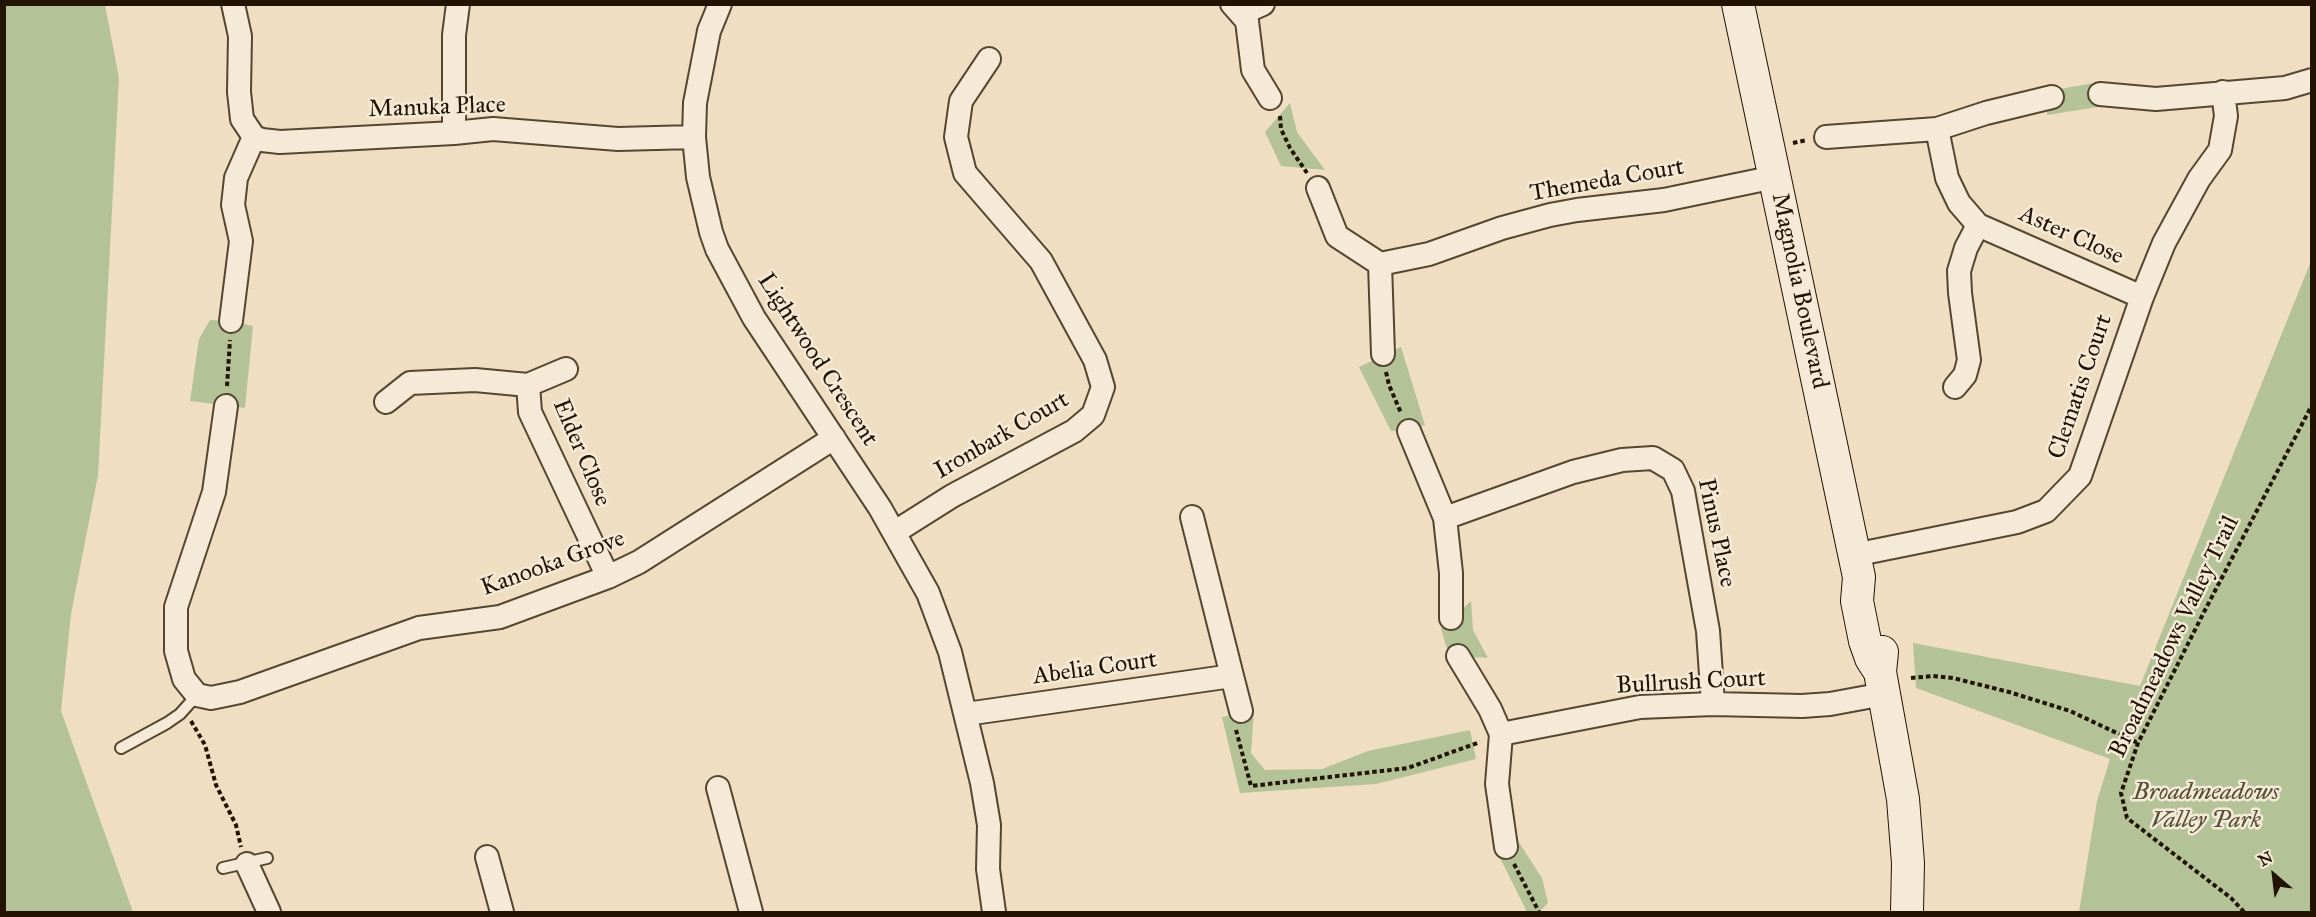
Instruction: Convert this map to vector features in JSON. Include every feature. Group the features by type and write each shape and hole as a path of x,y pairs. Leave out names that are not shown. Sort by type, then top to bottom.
{"street":[{"path":"231,321 241,241 233,205 236,178 254,137 242,119 239,92 240,36 233,4"},
{"path":"454,134 454,35 458,4"},
{"name":"Lightwood Crescent","path":"720,4 709,31 697,93 694,137 698,177 717,249 754,318 895,532 928,593 950,651 967,721 968,787 975,828 988,869 994,912"},
{"path":"1236,9 1263,4"},
{"name":"Magnolia Boulevard","path":"1738,4 1857,566 1857,601 1865,641 1882,683 1903,799 1908,863 1907,912"},
{"path":"1236,9 1247,21 1253,70 1270,98"},
{"name":"Ironbark Court","path":"895,532 952,495 1074,432 1093,415 1103,387 1095,360 1041,261 965,173 956,138 961,102 989,59"},
{"path":"2100,94 2156,99 2285,88 2312,80"},
{"name":"Clematis Court","path":"1857,566 2017,522 2046,511 2080,476 2142,297 2164,243 2199,178 2220,150 2226,116 2223,92"},
{"path":"1826,137 1937,129 1986,113 2052,98"},
{"name":"Manuka Place","path":"254,137 280,142 454,134 492,129 618,139 694,137"},
{"name":"Aster Close","path":"1937,129 1947,178 1959,203 1978,225 2142,297"},
{"name":"Themeda Court","path":"1380,264 1429,254 1502,228 1568,211 1664,200 1775,177"},
{"path":"1318,188 1337,236 1380,264 1383,354"},
{"path":"1955,387 1965,375 1969,360 1959,271 1966,248 1978,225"},
{"path":"528,385 566,369"},
{"name":"Elder Close","path":"386,402 410,384 475,380 528,385 530,412 608,577"},
{"path":"190,703 176,651 176,607 214,492 226,406"},
{"path":"1409,431 1445,518 1451,573 1451,618"},
{"name":"Kanooka Grove","path":"190,703 218,698 419,628 501,617 608,577 660,549 834,438"},
{"name":"Pinus Place","path":"1445,518 1573,472 1622,460 1653,458 1673,470 1683,491 1708,631 1713,704"},
{"path":"1192,517 1241,711"},
{"path":"1458,656 1490,709 1501,734 1497,784 1506,847"},
{"name":"Abelia Court","path":"967,721 1232,676"},
{"name":"Bullrush Court","path":"1501,734 1640,707 1713,704 1802,706 1830,704 1882,683"},
{"path":"718,788 751,912"},
{"path":"487,857 502,912"},
{"path":"257,861 269,912"}],"lane":[{"path":"121,748 157,730 190,703"},
{"path":"223,868 257,861"}],"path":[{"path":"1270,98 1272,108 1280,116 1281,129 1290,148 1318,188"},
{"path":"226,406 231,321"},
{"path":"1383,354 1389,386 1409,431"},
{"name":"Broadmeadows Valley Trail","path":"2244,912 2230,898 2127,818 2121,793 2138,743 2312,405"},
{"path":"1911,678 1933,676 1953,678 2009,693 2070,711 2138,743"},
{"path":"190,703 216,785 257,861"},
{"path":"1241,711 1236,729 1251,786 1408,768 1501,734"},
{"path":"1506,847 1539,912"}],"green space":[{"path":"5,4 105,5 119,78 98,475 71,614 61,711 133,912 5,912"},
{"path":"2100,82 2104,106 2047,115 2049,91"},
{"path":"1290,103 1297,132 1325,170 1281,166 1265,132"},
{"name":"Broadmeadows Valley Park","path":"2311,261 2311,912 2079,912 2097,801 2110,759 1916,688 1913,643 2140,686"},
{"path":"210,320 231,321 253,326 245,408 190,401 199,339"},
{"path":"1401,347 1425,425 1409,431 1391,431 1359,367"},
{"path":"1471,601 1473,630 1488,658 1458,656 1448,652 1441,629"},
{"path":"1254,711 1251,753 1265,770 1322,769 1368,751 1470,730 1476,759 1376,784 1240,793 1222,717"},
{"path":"1518,841 1542,878 1548,903 1539,912 1527,912 1496,850"}]}
